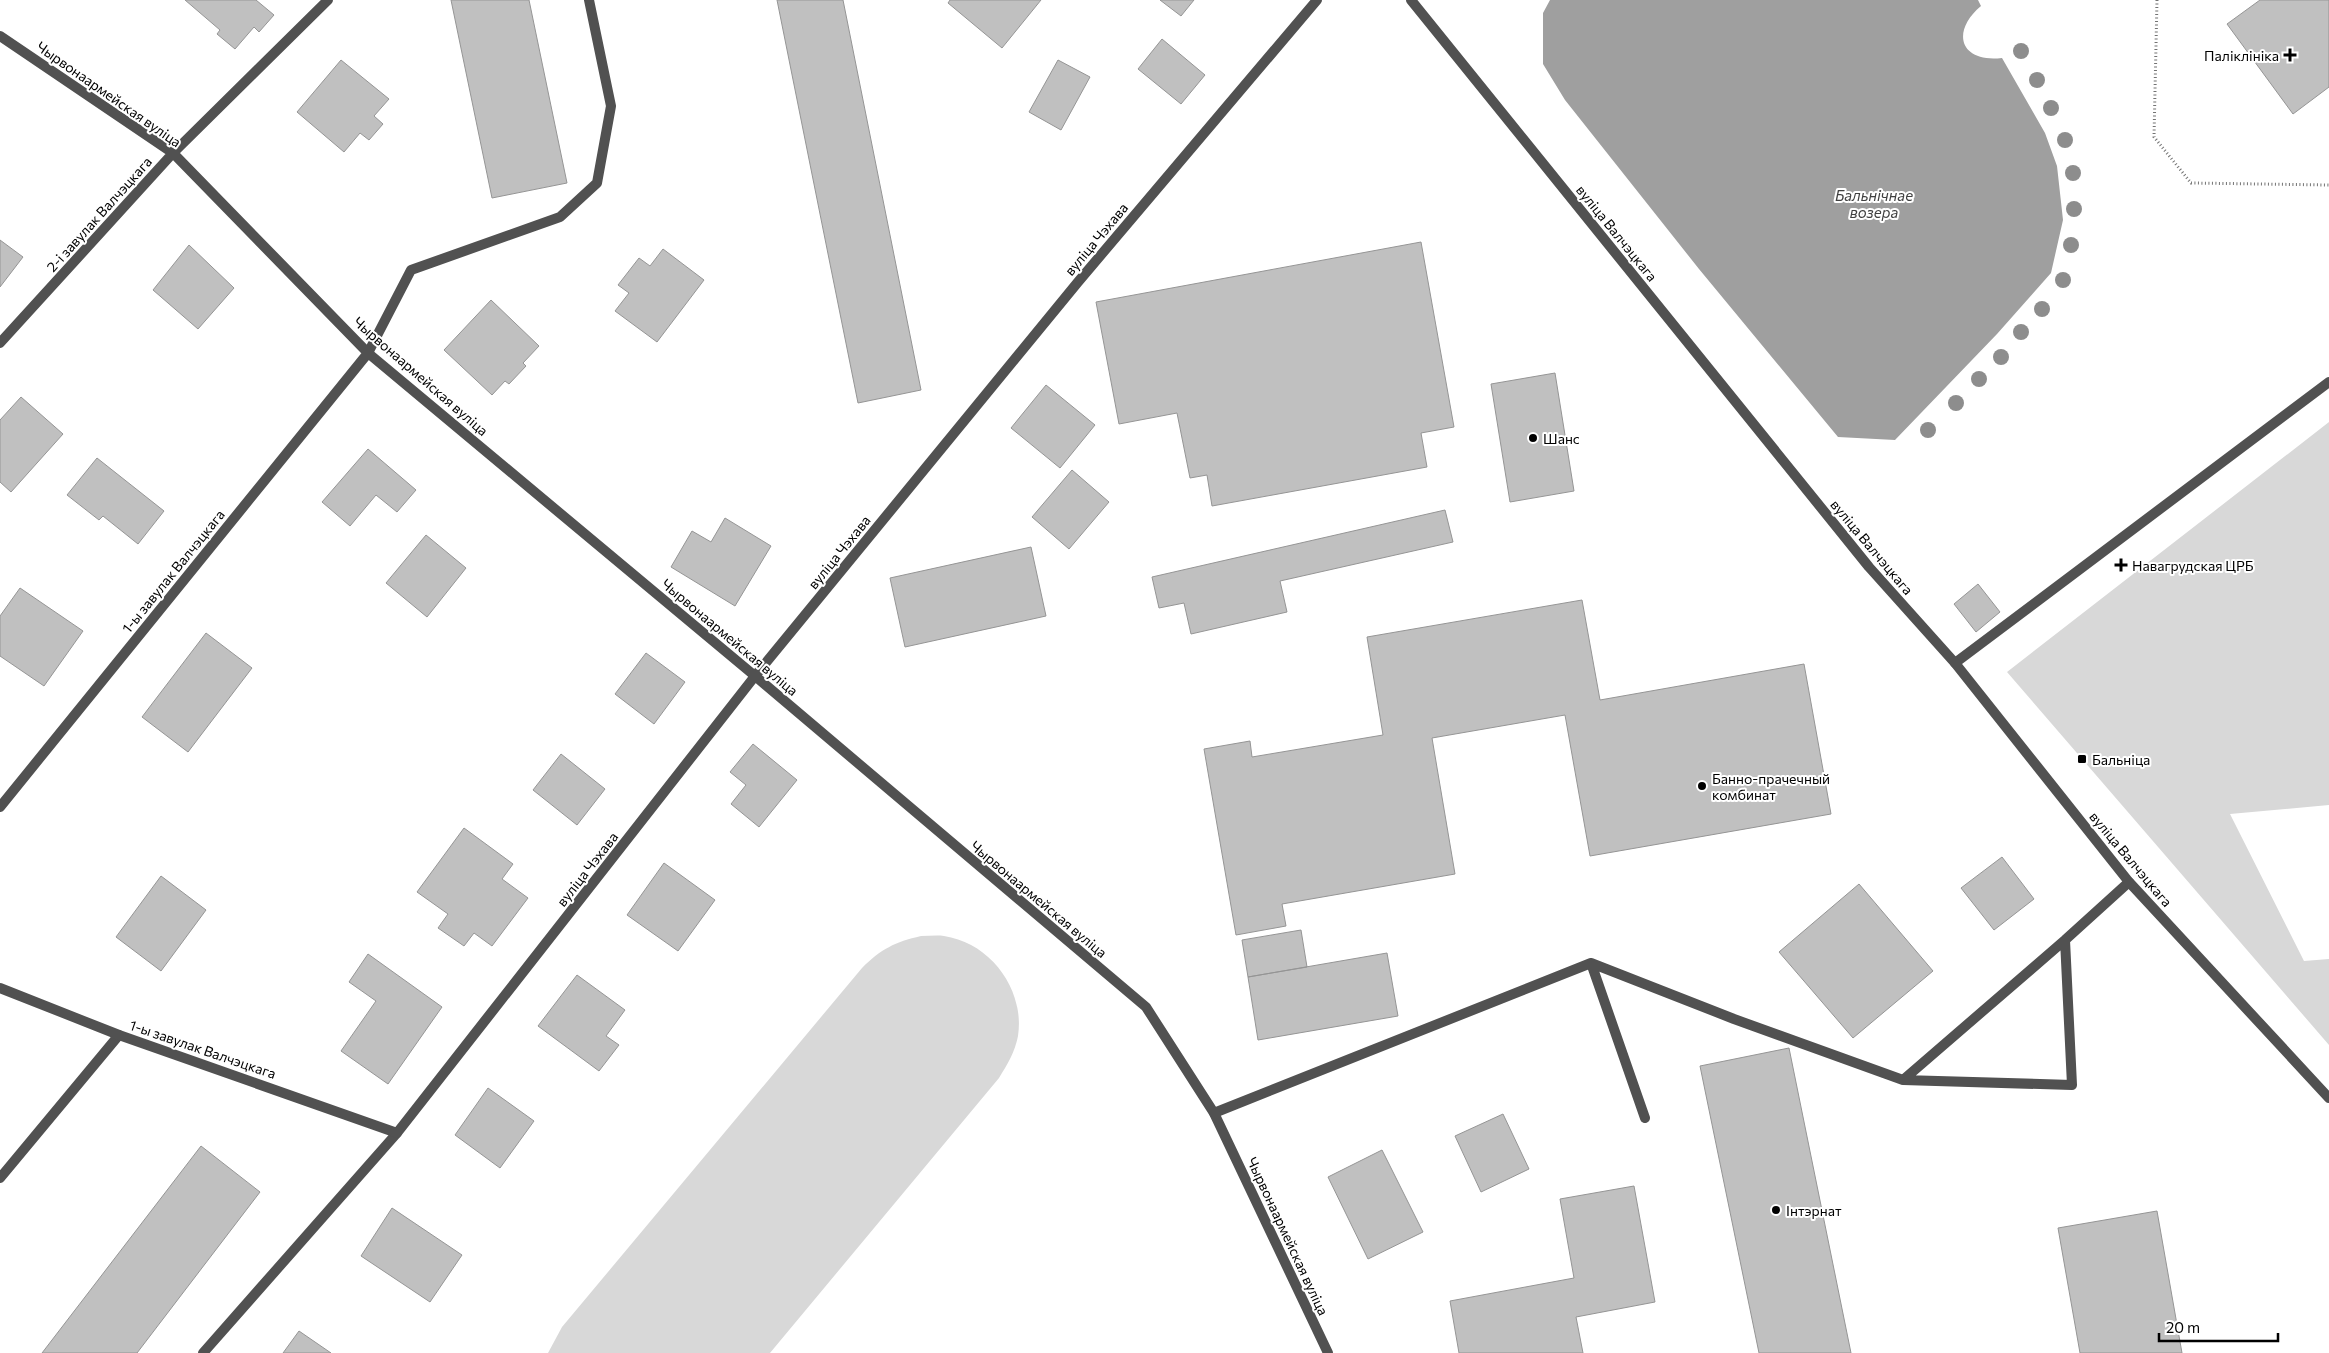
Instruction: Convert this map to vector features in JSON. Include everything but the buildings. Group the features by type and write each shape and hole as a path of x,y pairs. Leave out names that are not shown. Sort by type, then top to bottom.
{"street":[{"name":"2-і завулак Валчэцкага","path":"0,343 173,153 328,0"},
{"name":"1-ы завулак Валчэцкага","path":"0,808 368,352 411,270 560,217 597,183 611,106 589,0"},
{"name":"вуліца Чэхава","path":"203,1353 397,1133 755,676 1078,282 1317,0"},
{"name":"вуліца Валчэцкага","path":"1411,0 1869,567 1955,663 2128,882 2329,1098"},
{"name":"Чырвонаармейская вуліца","path":"0,36 173,153 368,352 1146,1007 1214,1113 1328,1353"},
{"path":"1955,663 2329,382"},
{"path":"1903,1080 2065,940 2128,882"},
{"path":"1214,1113 1591,963 1734,1019 1903,1080 2072,1085 2065,940"},
{"path":"1591,963 1645,1118"},
{"name":"1-ы завулак Валчэцкага","path":"0,988 119,1035 397,1133"},
{"path":"0,1178 119,1035"}],"path":[{"path":"2157,0 2154,137 2191,183 2329,185"}],"shaded area":[{"path":"2329,422 2329,805 2230,814 2304,961 2329,959 2329,1045 2007,672"},
{"path":"921,936 944,936 961,940 976,948 1001,971 1010,986 1016,1002 1019,1019 1015,1047 999,1078 770,1353 548,1353 562,1327 862,968 889,947"}],"water":[{"name":"Бальнічнае возера","path":"1550,0 1978,0 1981,6 1966,25 1963,35 1964,43 1976,56 2002,58 2045,133 2057,166 2063,220 2051,273 1997,334 1895,440 1838,437 1699,269 1565,100 1543,64 1543,13"}],"place":[{"name":"Паліклініка","path":"2290,55"},
{"name":"Шанс","path":"1533,438"},
{"name":"Навагрудская ЦРБ","path":"2121,565"},
{"name":"Бальніца","path":"2082,759"},
{"name":"Банно-прачечный комбинат","path":"1702,786"},
{"name":"Інтэрнат","path":"1776,1210"}]}
